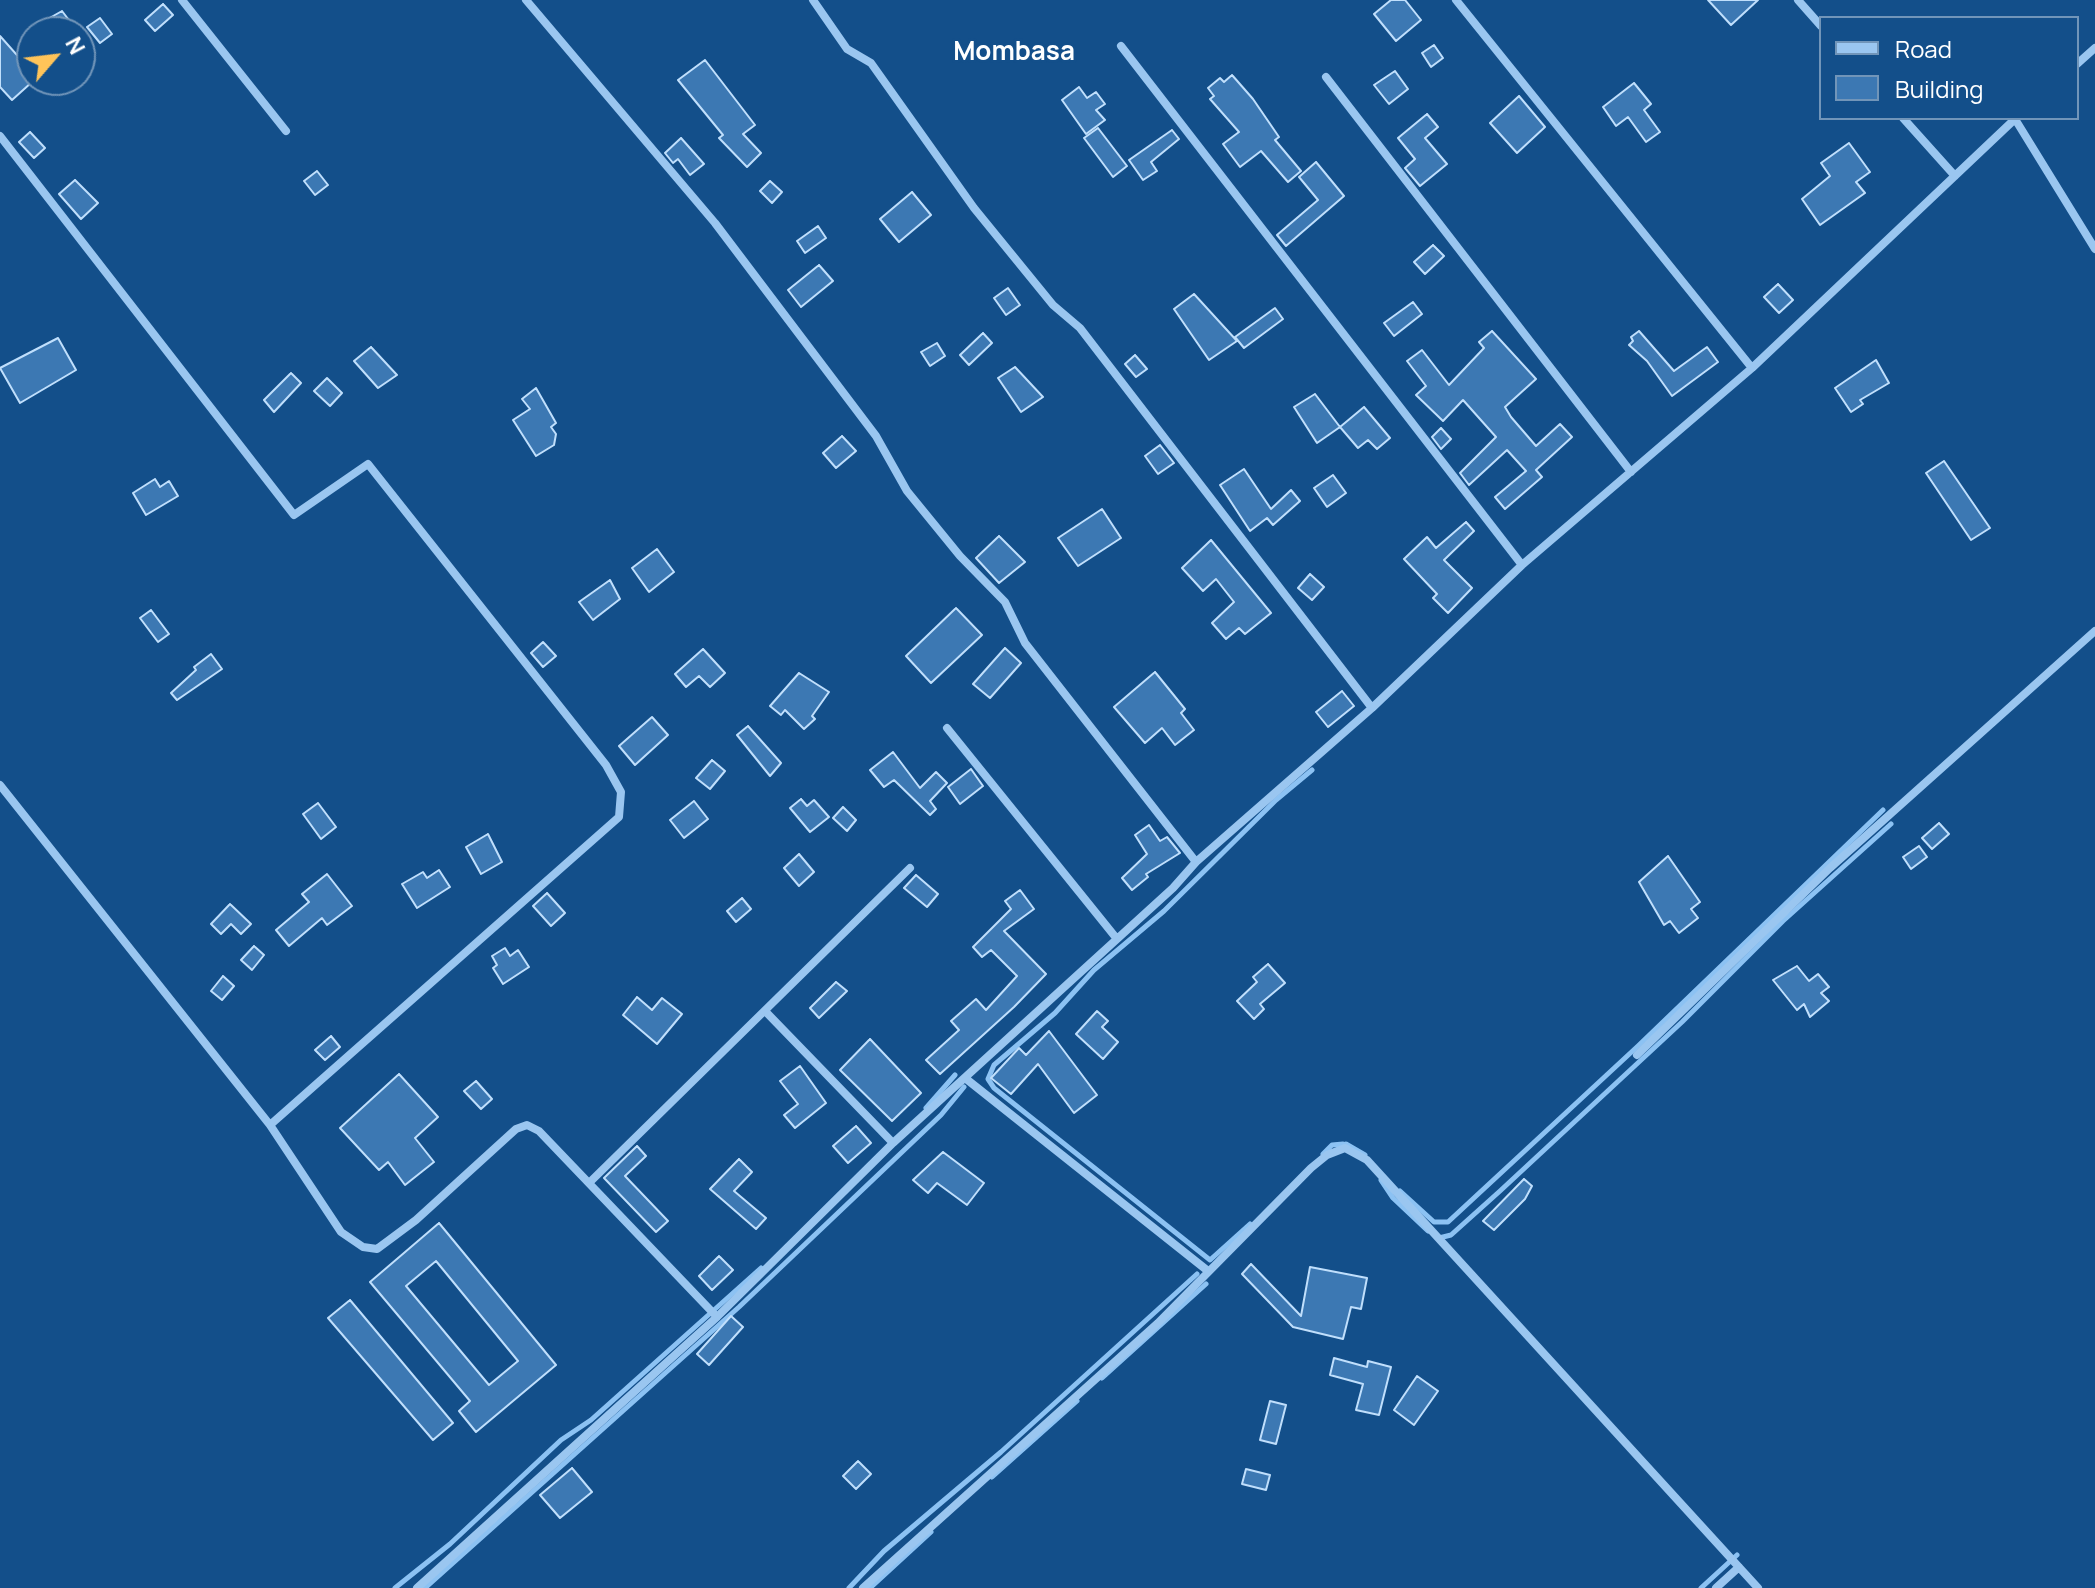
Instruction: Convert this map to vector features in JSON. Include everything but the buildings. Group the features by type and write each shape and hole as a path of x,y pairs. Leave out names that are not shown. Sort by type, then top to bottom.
{"street":[{"path":"182,0 286,131"},
{"path":"526,0 715,223 876,436 907,491 968,565 1005,602 1025,643 1196,862"},
{"path":"813,0 847,49 871,63 974,208 1053,305 1080,328 1372,708"},
{"path":"1456,0 1752,368"},
{"path":"1798,0 1819,24"},
{"path":"1121,46 1522,565"},
{"path":"2079,62 2095,48"},
{"path":"1326,77 1631,472"},
{"path":"1905,120 1955,176"},
{"path":"417,1588 717,1317 893,1143 1117,939 1196,862 1372,708 1522,565 1752,368 2015,120"},
{"path":"2017,120 2095,249"},
{"path":"0,136 294,515 368,464 597,754 621,792 619,817 270,1125"},
{"path":"1637,1055 1830,868 2095,631"},
{"path":"947,728 1117,939"},
{"path":"0,785 270,1125 341,1232 363,1247 377,1249 516,1129 527,1125 539,1131 717,1317"},
{"path":"589,1183 910,868"},
{"path":"766,1012 893,1143"},
{"path":"965,1078 1208,1271"},
{"path":"863,1588 1158,1323 1311,1168 1335,1150 1355,1151 1758,1588"},
{"path":"1716,1588 1739,1567"}],"waterway":[{"path":"1250,1224 1210,1260 994,1088 988,1079 994,1065 1055,1013 1094,970 1164,911 1276,800 1312,770"},
{"path":"1400,1191 1434,1222 1448,1222 1638,1046 1883,810"},
{"path":"1439,1238 1451,1235 1500,1191 1682,1022 1783,921 1891,824"},
{"path":"926,1108 955,1075"},
{"path":"425,1588 739,1307 941,1115 964,1087"},
{"path":"1323,1154 1332,1145 1343,1144"},
{"path":"1346,1144 1365,1155"},
{"path":"1381,1180 1393,1198 1428,1231"},
{"path":"395,1588 450,1544 561,1440 591,1420 761,1268"},
{"path":"849,1588 884,1551 1001,1452 1197,1274"},
{"path":"1102,1378 1206,1284"},
{"path":"992,1477 1077,1401"},
{"path":"870,1588 931,1532"},
{"path":"1701,1588 1737,1555"}],"district":[{"name":"Mombasa","path":"1014,53"}]}
